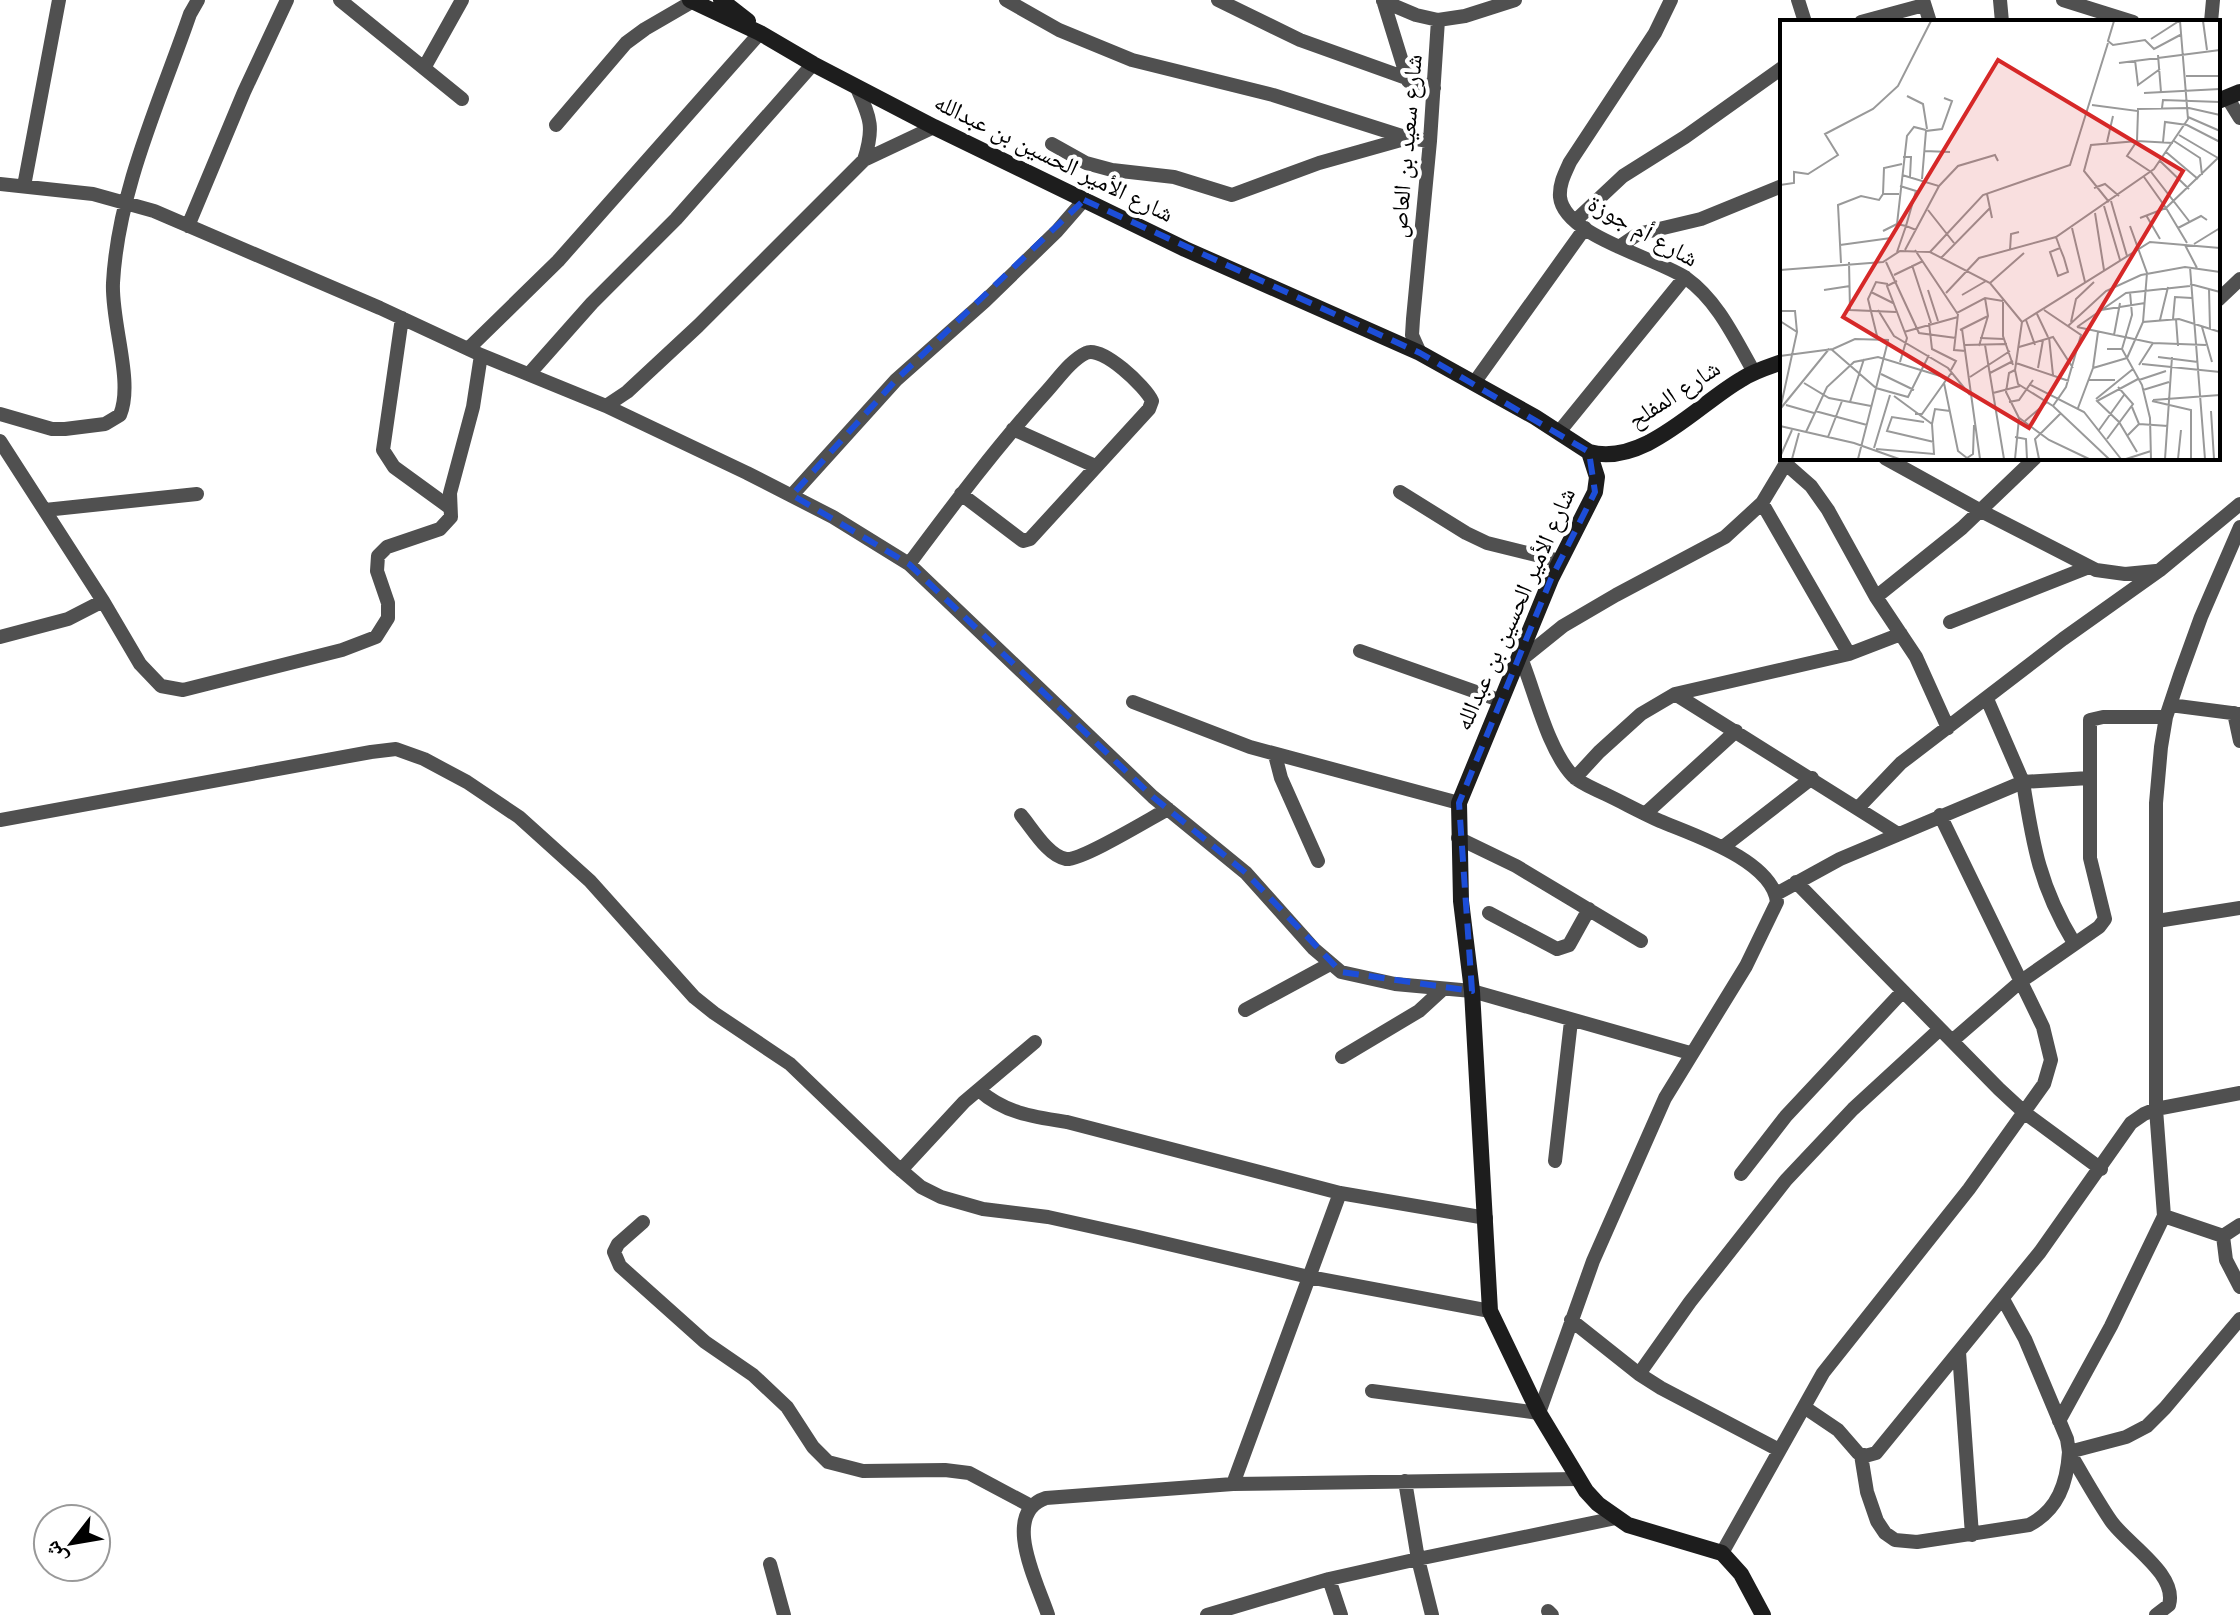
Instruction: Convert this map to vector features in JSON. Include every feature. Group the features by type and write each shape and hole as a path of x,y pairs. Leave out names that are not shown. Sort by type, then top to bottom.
{"street":[{"path":"24,186 59,0"},
{"path":"0,414 52,429 105,424 120,415 126,391 115,326 113,283 124,201 190,14 198,0"},
{"path":"188,226 244,92 287,0"},
{"path":"340,0 462,99"},
{"path":"424,68 462,0"},
{"name":"شارع الأمير الحسين بن عبدالله","path":"721,0 760,33"},
{"path":"1006,0 1059,30 1132,60 1273,95 1408,138 1430,141"},
{"path":"1218,0 1300,40 1434,88"},
{"path":"1383,0 1408,81"},
{"path":"1383,0 1416,15 1438,20 1465,16 1515,0"},
{"name":"شارع أم جوزة","path":"1671,0 1655,33 1570,162 1561,183 1560,199 1566,212 1580,225 1619,247 1685,277 1704,293 1754,372"},
{"path":"1798,0 1804,20"},
{"path":"2000,0 2002,20"},
{"path":"2063,0 2127,20"},
{"path":"2211,20 2213,0"},
{"path":"556,125 626,43 693,1"},
{"name":"شارع الأمير الحسين بن عبدالله","path":"693,1 760,33 934,127 1084,200 1247,278 1420,353 1589,452 1597,477 1595,492 1560,561 1499,700 1459,803 1461,901 1472,991 1490,1311 1539,1413 1578,1479 1598,1504 1616,1518 1645,1532 1722,1553"},
{"path":"1867,20 1924,2"},
{"name":"شارع سعيد بن العاص","path":"1420,353 1412,335 1438,20"},
{"path":"0,441 140,664 161,686 183,690 342,650 376,637 384,628 388,603 377,571 378,556 395,543 445,526 451,517 449,507 473,407 475,351 760,33"},
{"path":"529,374 592,303 676,219 813,64"},
{"path":"1474,383 1580,225 1623,176 1685,137 1780,69"},
{"path":"856,86 871,126 872,137 864,160"},
{"path":"2228,96 2240,118"},
{"path":"606,406 627,392 698,326 864,160 934,127"},
{"path":"1052,144 1086,163 1112,170 1174,177 1232,195 1319,163 1408,138"},
{"path":"0,184 68,190 124,201 188,226 606,406 792,495 909,564 1168,809 1246,873 1341,972 1366,979 1472,991 1690,1053"},
{"path":"1619,247 1638,234 1701,219 1780,187"},
{"path":"792,495 896,380 985,301 1057,231 1084,200"},
{"path":"1559,432 1685,277"},
{"path":"2220,298 2240,279"},
{"path":"402,318 383,450 394,467 449,507"},
{"path":"909,564 961,494 1013,429 1087,353 1098,352 1143,386 1152,401 1149,409 1036,534 1023,541 961,494"},
{"name":"شارع المفلح","path":"1589,452 1614,455 1651,441 1754,372 1780,363"},
{"path":"1013,429 1095,466"},
{"path":"1889,460 2089,567 2125,574 2160,570"},
{"path":"1876,597 1981,511 2032,460"},
{"path":"1372,1391 1539,1413 1617,1203 1665,1098 1690,1053 1714,1021 1775,909 1776,894 1749,863 1723,847 1645,814 1575,778 1563,763 1552,739 1520,656 1616,595 1725,537 1762,503 1788,461 1828,510 1926,678 1948,728"},
{"path":"1400,492 1487,543 1560,561"},
{"path":"45,510 197,494"},
{"path":"1762,503 1849,654"},
{"path":"1858,808 1901,763 2063,639 2160,570 2240,504"},
{"path":"2059,1421 2111,1326 2164,1216 2156,1109 2156,803 2168,711 2201,617 2240,527"},
{"path":"1950,622 2089,567"},
{"path":"0,637 68,619 103,601"},
{"path":"1575,778 1631,722 1675,694 1849,654 1901,634"},
{"path":"1360,651 1499,700"},
{"path":"1675,694 1898,834"},
{"path":"1987,699 2023,782 2043,881 2056,913 2074,943"},
{"path":"1133,702 1275,755 1459,803"},
{"path":"1952,1041 2020,982 2099,927 2105,919 2091,869 2091,719 2168,711 2237,713 2240,741"},
{"path":"1645,814 1736,731"},
{"path":"0,820 396,749 424,759 489,796 538,833 590,881 694,997 790,1064 921,1187 964,1205 1048,1217 1309,1277 1490,1311"},
{"path":"1275,755 1281,778 1318,861"},
{"path":"1723,847 1812,778"},
{"path":"1776,894 1898,834 2023,782 2089,778"},
{"path":"1021,815 1054,853 1065,859 1081,855 1168,809"},
{"path":"1763,1615 1741,1574 1722,1553 1839,1351 1969,1189 2025,1113 2048,1075 2051,1053 2043,1027 1940,815"},
{"path":"1458,838 1516,866 1641,941"},
{"path":"1796,882 2025,1113 2101,1169"},
{"path":"2157,921 2240,908"},
{"path":"1489,913 1557,949 1569,945 1589,909"},
{"path":"1245,1010 1330,964"},
{"path":"1342,1057 1419,1011 1443,989"},
{"path":"1741,1174 1786,1116 1903,991"},
{"path":"1555,1161 1571,1021"},
{"path":"1639,1374 1690,1302 1786,1180 1853,1109 1940,1029"},
{"path":"901,1170 979,1090 1035,1042"},
{"path":"979,1090 997,1103 1024,1115 1067,1122 1340,1193 1486,1218"},
{"path":"1861,1455 1868,1456 1880,1449 2003,1299 2101,1169 2125,1129 2156,1109 2240,1093"},
{"path":"1233,1484 1340,1193"},
{"path":"2164,1216 2223,1236"},
{"path":"643,1222 618,1244 614,1252 620,1266 705,1342 753,1375 787,1407 813,1447 828,1462 863,1471 945,1470 969,1473 1031,1506"},
{"path":"2223,1236 2240,1225"},
{"path":"2223,1236 2226,1260 2240,1287"},
{"path":"2003,1299 2025,1339 2069,1452 2117,1529 2145,1556 2169,1588 2169,1605 2156,1615"},
{"path":"2069,1452 2126,1437 2147,1426 2240,1319"},
{"path":"1571,1320 1639,1374 1680,1399 1779,1450"},
{"path":"1959,1352 1972,1535"},
{"path":"1804,1407 1838,1430 1861,1455 1867,1492 1877,1521 1885,1533 1895,1540 1917,1542 2019,1528 2047,1513 2055,1505 2069,1452"},
{"path":"1048,1615 1024,1544 1023,1520 1031,1506 1046,1498 1233,1484 1578,1479"},
{"path":"1405,1481 1418,1559 1432,1615"},
{"path":"1207,1615 1329,1579 1616,1518"},
{"path":"770,1564 784,1615"},
{"path":"1329,1579 1341,1615"}],"highlighted area":[{"path":"1084,200 1420,353 1589,452 1595,492 1551,579 1459,803 1472,991 1341,972 1246,873 1153,797 909,564 792,495 896,380"}]}
